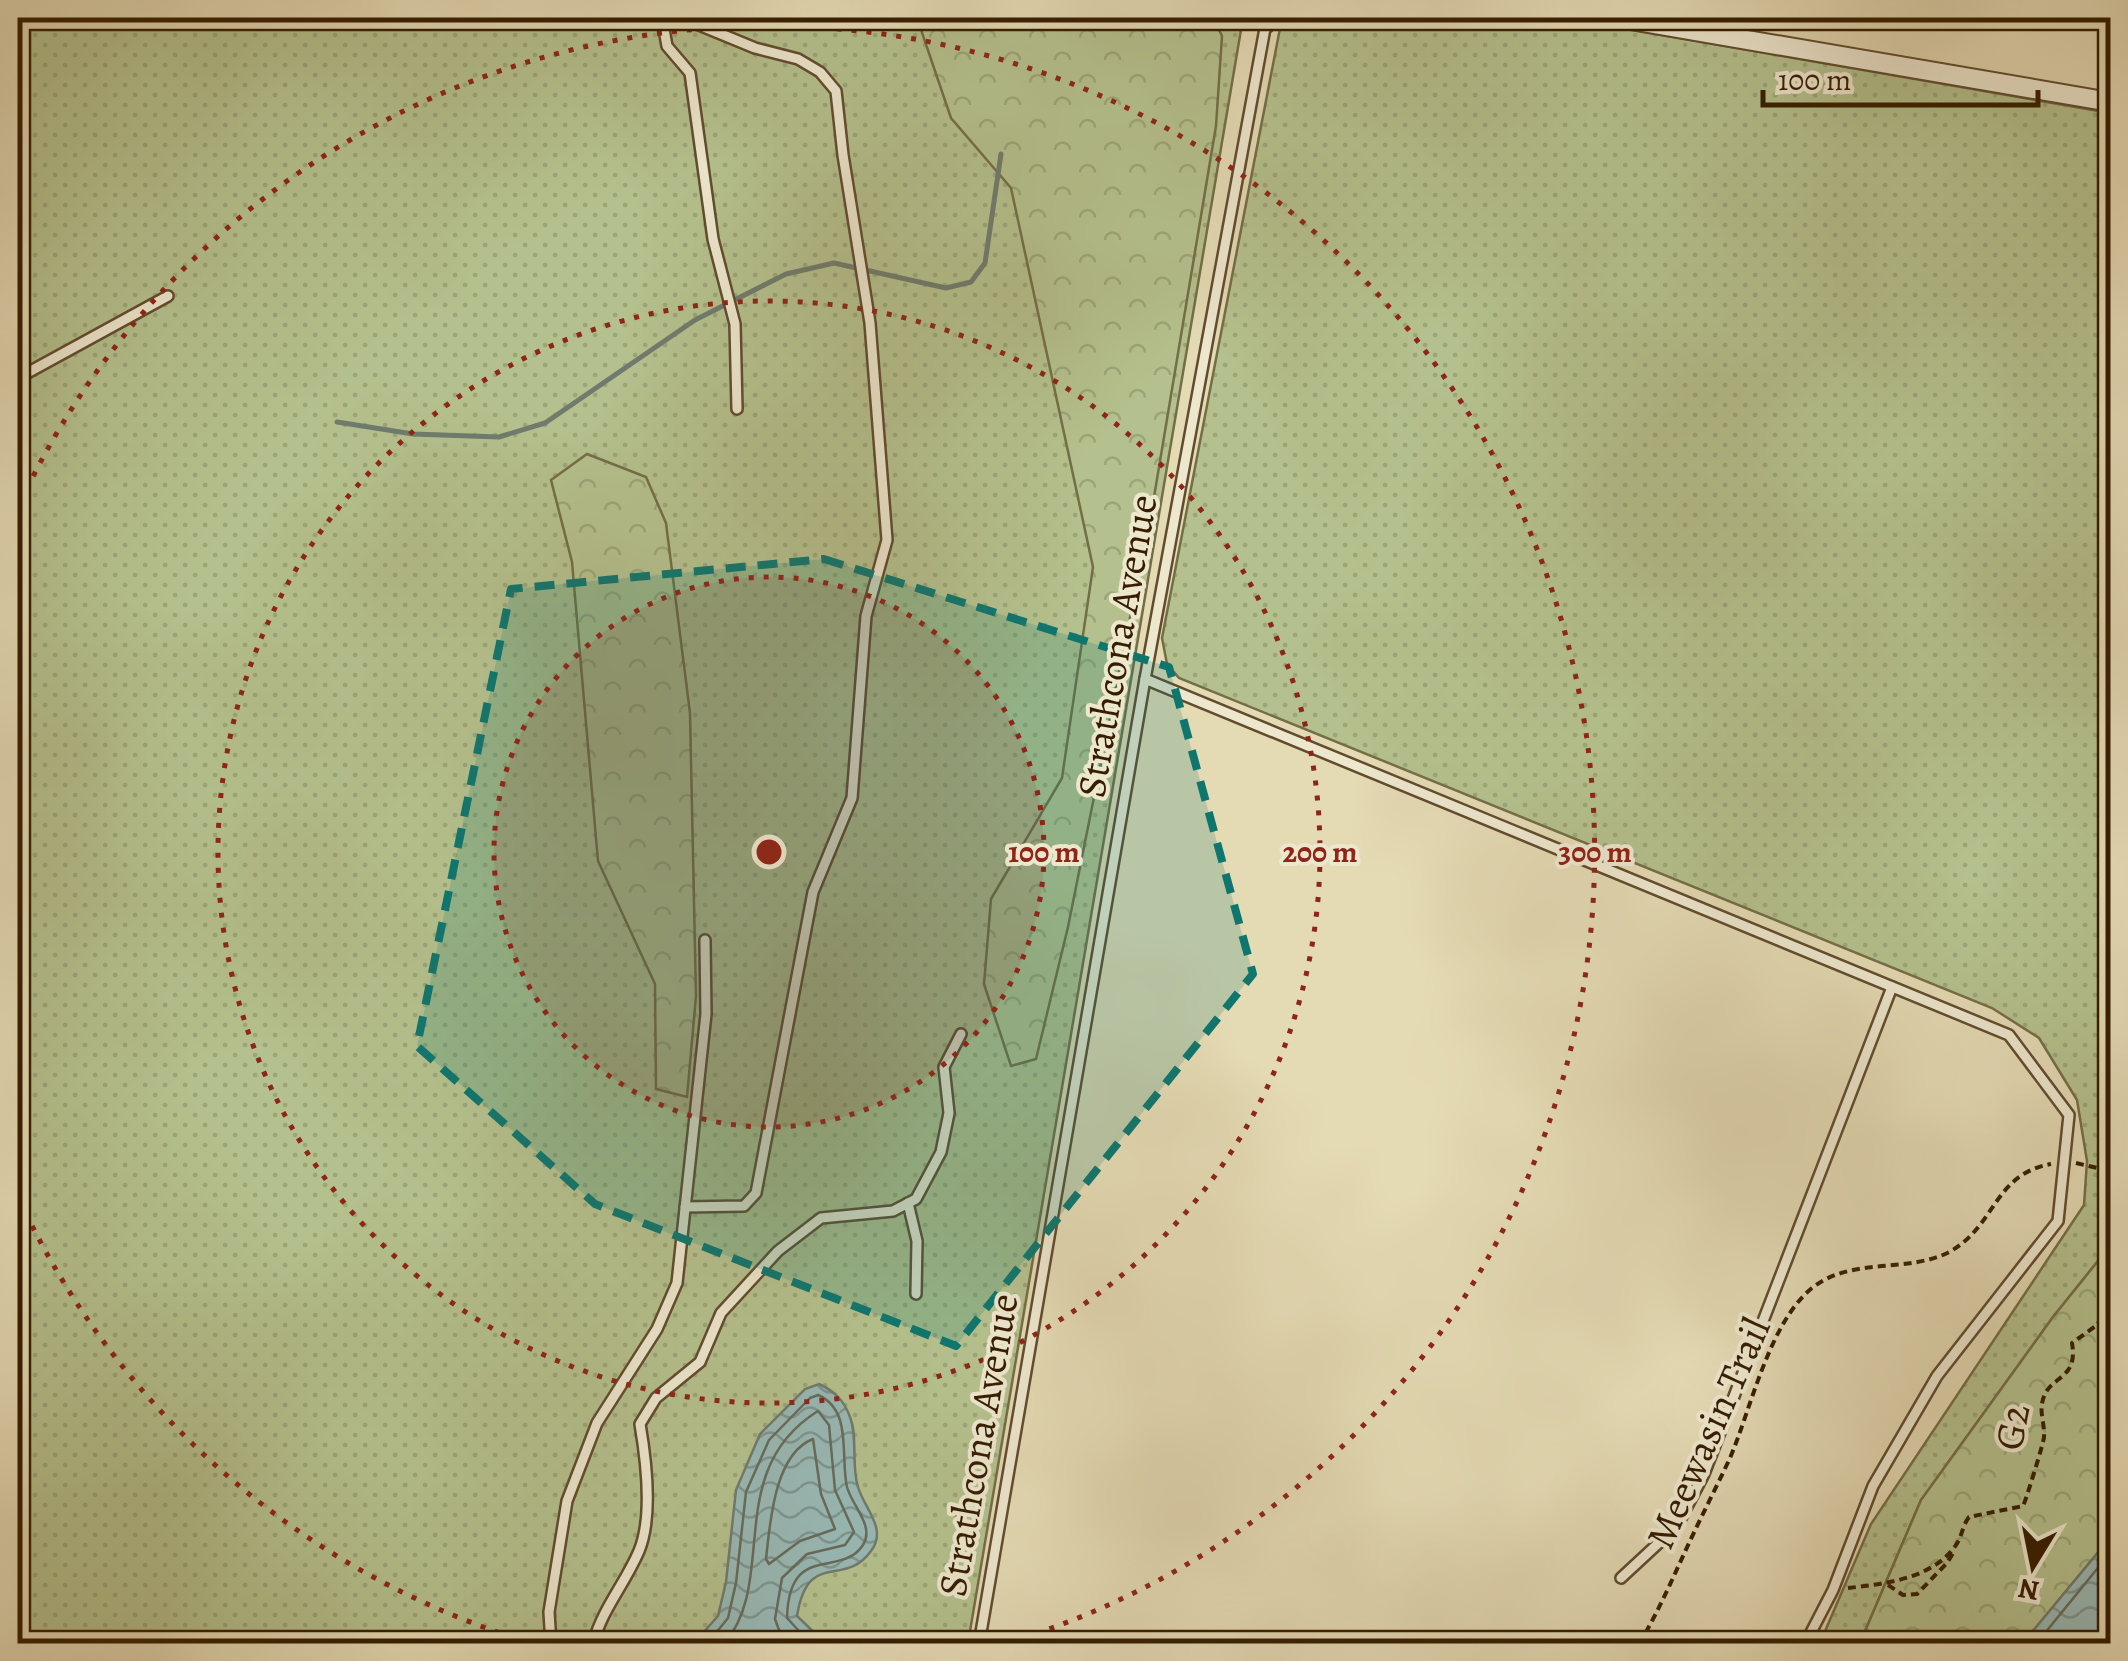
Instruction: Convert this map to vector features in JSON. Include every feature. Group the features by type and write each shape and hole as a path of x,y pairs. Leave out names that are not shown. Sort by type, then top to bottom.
{"street":[{"path":"1619,18 2110,102"}],"lane":[{"path":"662,18 667,46 690,73 714,240 735,324 737,409"},
{"path":"682,18 755,48 798,59 820,72 836,90 870,324 887,540 866,616 852,798 813,892 756,1193 744,1206 685,1208"},
{"name":"Strathcona Avenue","path":"980,1644 1145,680 1267,20"},
{"path":"18,378 168,296"},
{"path":"1145,680 2009,1035 2068,1116 2058,1221 1937,1376 1873,1486 1833,1590 1805,1644"},
{"path":"550,1644 549,1612 567,1502 597,1423 656,1329 677,1284 706,1014 705,940"},
{"path":"1621,1578 1677,1526 1704,1474 1892,987"},
{"path":"593,1644 599,1620 640,1548 647,1464 640,1424 656,1398 700,1362 721,1313 778,1251 821,1218 893,1211 916,1200 941,1152 949,1114 944,1067 961,1034"},
{"path":"908,1204 916,1241 916,1294"}],"path":[{"name":"Meewasin Trail","path":"1639,1644 1730,1457 1765,1358 1804,1296 1823,1281 1843,1273 1947,1253 1968,1240 2003,1192 2024,1171 2064,1162 2110,1171"},
{"name":"G2","path":"1888,1585 1903,1595 1917,1594 1947,1563 1969,1517 2023,1506 2044,1440 2042,1404 2058,1378 2070,1370 2074,1359 2072,1343 2096,1324 2110,1302"},
{"name":"G2","path":"1833,1590 1888,1585 1927,1569 1958,1543"}],"highlighted area":[{"path":"824,559 1169,667 1253,974 956,1346 595,1204 417,1046 511,589"}],"green space":[{"path":"18,18 1243,18 968,1643 18,1643"},
{"path":"917,18 1213,18 1222,36 1216,126 1153,503 1068,927 1036,1059 1011,1066 984,984 991,899 1062,778 1093,567 1011,188 951,118"},
{"path":"1282,18 1564,18 2110,113 2110,1246 2053,1317 1921,1500 1860,1643 1820,1643 1871,1524 2084,1205 2087,1161 2077,1100 2039,1038 1992,1008 1179,678 1167,664 1162,638"},
{"path":"587,454 646,477 666,523 690,713 696,996 687,1097 656,1089 655,984 598,861 572,562 551,480"},
{"path":"2110,1246 2110,1538 2023,1643 1860,1643 1921,1500 2053,1317"}],"water":[{"path":"819,1384 838,1397 850,1417 856,1479 876,1527 876,1543 861,1562 818,1576 809,1582 802,1595 797,1616 825,1643 694,1643 718,1616 726,1582 736,1490 760,1434 805,1389"},
{"path":"2110,1538 2110,1643 2023,1643"}],"waterway":[{"path":"337,422 413,434 499,437 545,423 695,320 786,274 834,263 946,288 971,282 985,263 1001,154"}]}
